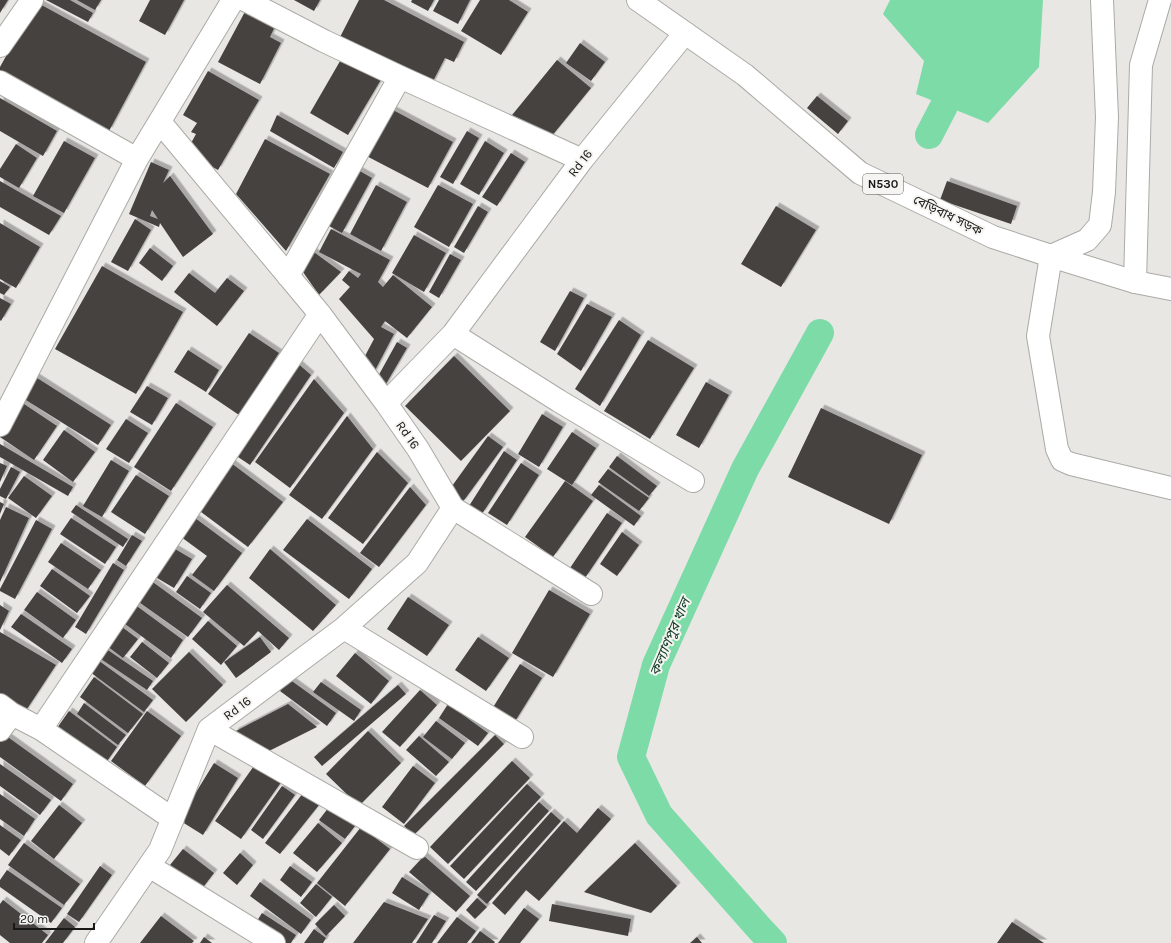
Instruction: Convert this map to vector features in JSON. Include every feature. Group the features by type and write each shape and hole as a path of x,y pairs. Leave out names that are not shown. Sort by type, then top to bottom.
{"main road":[{"path":"0,46 32,0"},
{"path":"0,425 137,159 233,0"},
{"path":"245,0 400,78 582,160"},
{"name":"বেড়িবাধ সড়ক","path":"638,0 745,75 860,173 994,237 1135,282 1171,289"},
{"path":"1102,0 1107,117 1104,192 1100,226 1087,240 1051,256 1038,336 1057,449 1062,460 1071,464 1171,488"},
{"path":"1135,282 1140,65 1160,0"},
{"name":"Rd 16","path":"209,729 344,628 417,563 453,508 418,449 386,403 453,334 582,160 685,33"},
{"path":"288,276 400,78"},
{"path":"0,82 137,159"},
{"path":"160,122 320,314 386,403"},
{"path":"41,729 320,314"},
{"path":"453,334 558,401 693,481"},
{"path":"453,508 591,594"},
{"path":"344,628 522,737"},
{"path":"4,716 41,729 173,819"},
{"path":"96,943 160,850 209,729 416,848"},
{"path":"150,866 274,943"}],"shaded area":[{"path":"890,0 1043,0 1039,67 988,123 916,94 924,61 883,14"}],"building":[{"path":"0,0 8,0 0,13"},
{"path":"46,0 70,0 93,13 88,22"},
{"path":"77,0 101,0 95,10"},
{"path":"150,0 184,0 165,35 139,21"},
{"path":"294,0 320,0 314,11"},
{"path":"359,0 384,0 464,42 454,62 445,58 429,89 338,41"},
{"path":"412,0 434,0 428,11 411,2"},
{"path":"439,0 470,0 458,24 433,11"},
{"path":"480,0 509,0 528,12 501,55 461,31"},
{"path":"36,2 146,62 109,131 0,72 0,67"},
{"path":"248,6 277,22 270,37 281,43 260,84 218,62"},
{"path":"580,43 605,62 591,81 566,63"},
{"path":"343,56 382,78 348,135 310,113"},
{"path":"557,60 591,88 542,148 508,120"},
{"path":"208,71 259,100 218,170 192,156 190,145 196,134 191,132 197,123 183,115"},
{"path":"817,96 848,121 838,134 807,108"},
{"path":"0,98 57,131 43,156 0,131"},
{"path":"378,102 453,142 428,188 353,149"},
{"path":"277,115 343,152 334,168 270,131"},
{"path":"467,131 479,138 453,184 440,177"},
{"path":"265,139 330,174 286,251 236,194"},
{"path":"64,141 95,158 64,213 33,196"},
{"path":"485,141 504,153 479,195 460,184"},
{"path":"16,144 37,158 19,188 0,177 0,169"},
{"path":"511,153 525,162 497,206 482,197"},
{"path":"151,162 169,170 163,183 170,176 213,234 183,257 160,223 159,227 129,214","holes":["152,210 158,219 150,216"]},
{"path":"344,162 372,178 342,233 314,218"},
{"path":"0,181 61,216 49,235 0,207"},
{"path":"947,181 1017,206 1011,224 940,200"},
{"path":"376,185 407,202 381,251 350,234"},
{"path":"438,185 473,204 449,247 414,227"},
{"path":"478,206 488,212 464,253 454,247"},
{"path":"776,206 816,230 781,287 741,264"},
{"path":"135,219 151,230 128,271 111,262"},
{"path":"0,223 40,247 16,288 0,279"},
{"path":"331,229 390,260 378,282 383,287 393,275 432,307 407,338 385,321 381,327 394,334 371,378 357,371 374,339 339,299 350,287 342,280 349,271 358,278 361,274 319,252"},
{"path":"414,235 446,253 424,292 392,273"},
{"path":"150,248 173,266 162,281 139,263"},
{"path":"311,250 341,272 319,295 296,262"},
{"path":"450,254 461,260 439,298 429,292"},
{"path":"102,266 183,312 136,394 55,349"},
{"path":"189,273 215,293 227,278 244,291 217,326 174,292"},
{"path":"0,281 10,287 4,295 0,293"},
{"path":"570,291 584,298 555,351 540,342"},
{"path":"0,298 11,304 1,321 0,320"},
{"path":"587,304 612,317 581,371 557,354"},
{"path":"619,320 641,335 600,406 575,389"},
{"path":"249,333 279,353 239,415 208,394"},
{"path":"648,340 694,368 650,439 604,411"},
{"path":"397,342 407,348 380,394 371,389"},
{"path":"188,350 219,370 206,392 174,372"},
{"path":"454,356 510,411 461,461 405,406"},
{"path":"295,361 311,375 250,465 232,453"},
{"path":"34,376 111,425 98,445 21,397"},
{"path":"314,379 344,413 290,488 255,462"},
{"path":"706,382 729,395 699,448 676,435"},
{"path":"147,386 168,398 152,425 130,412"},
{"path":"21,402 57,426 34,460 0,437 0,433"},
{"path":"176,403 213,427 171,491 134,467"},
{"path":"821,408 922,455 889,524 788,477"},
{"path":"542,414 563,427 539,467 518,454"},
{"path":"347,416 373,449 322,519 289,495"},
{"path":"126,419 148,433 129,463 106,449"},
{"path":"64,430 95,452 73,482 43,460"},
{"path":"572,432 596,448 572,485 547,469"},
{"path":"488,436 503,447 462,503 447,493"},
{"path":"0,444 73,487 68,496 0,457"},
{"path":"504,451 517,460 482,514 469,506"},
{"path":"377,452 408,483 363,544 328,518"},
{"path":"617,456 657,486 649,496 609,467"},
{"path":"111,460 129,471 102,517 83,506"},
{"path":"227,460 283,502 248,547 193,506"},
{"path":"0,463 7,466 0,482"},
{"path":"521,463 539,475 507,525 488,513"},
{"path":"11,467 20,472 6,499 0,496 0,489"},
{"path":"608,469 649,498 639,511 598,482"},
{"path":"136,475 169,496 145,534 111,512"},
{"path":"24,476 52,496 36,518 8,498"},
{"path":"565,481 593,501 553,557 525,537"},
{"path":"599,485 641,516 634,526 591,495"},
{"path":"410,487 426,505 379,567 360,553"},
{"path":"0,502 4,504 0,514"},
{"path":"76,505 128,539 123,547 71,512"},
{"path":"6,507 29,518 0,582 0,520"},
{"path":"607,513 622,523 585,578 570,568"},
{"path":"191,515 242,553 214,591 192,575 207,556 177,534"},
{"path":"71,518 116,547 105,564 60,534"},
{"path":"307,519 372,569 349,599 283,550"},
{"path":"36,520 52,529 15,599 0,591 0,589"},
{"path":"622,532 639,545 617,576 600,564"},
{"path":"132,535 142,541 126,566 117,560"},
{"path":"61,543 101,570 88,589 48,562"},
{"path":"170,546 192,559 174,588 152,575"},
{"path":"270,549 336,605 313,631 249,578"},
{"path":"113,563 124,570 86,634 75,627"},
{"path":"52,569 90,596 77,613 40,586"},
{"path":"187,576 211,593 200,609 176,592"},
{"path":"150,580 202,618 188,637 136,600"},
{"path":"227,585 289,638 279,650 258,631 244,646 203,612"},
{"path":"549,590 590,614 553,677 512,653"},
{"path":"37,592 76,620 63,638 24,610"},
{"path":"408,597 449,625 427,656 387,629"},
{"path":"134,604 183,640 171,658 121,621"},
{"path":"0,605 9,611 0,630"},
{"path":"21,614 72,649 62,663 11,627"},
{"path":"208,621 237,646 221,665 192,639"},
{"path":"118,624 138,639 123,658 103,643"},
{"path":"0,632 56,665 23,715 0,700"},
{"path":"260,637 271,652 236,678 224,662"},
{"path":"478,637 509,658 486,691 455,670"},
{"path":"142,642 169,663 157,678 130,657"},
{"path":"102,646 153,681 147,690 95,655"},
{"path":"189,652 223,685 186,722 152,689"},
{"path":"355,653 389,681 371,704 336,676"},
{"path":"95,658 153,700 144,712 86,669"},
{"path":"520,664 542,678 514,723 492,709"},
{"path":"94,677 143,714 128,733 80,697"},
{"path":"289,679 336,713 327,726 280,691"},
{"path":"321,682 361,710 354,721 313,692"},
{"path":"398,685 406,694 322,766 314,757"},
{"path":"420,690 437,705 400,747 382,732"},
{"path":"84,703 126,735 118,745 77,714"},
{"path":"288,704 317,727 261,755 234,732"},
{"path":"448,704 488,733 478,746 439,718"},
{"path":"69,711 117,747 105,764 57,728"},
{"path":"147,711 181,736 145,786 111,761"},
{"path":"436,721 465,743 452,759 423,737"},
{"path":"368,731 401,763 359,806 326,774"},
{"path":"5,735 73,784 61,801 0,757 0,742"},
{"path":"495,735 504,744 414,835 404,826"},
{"path":"419,736 449,762 436,776 406,750"},
{"path":"512,761 530,778 448,864 430,847"},
{"path":"214,763 238,778 203,835 179,820"},
{"path":"256,763 282,781 241,839 215,821"},
{"path":"0,764 51,800 40,815 0,786"},
{"path":"413,766 435,783 404,824 382,807"},
{"path":"527,784 541,797 464,879 450,866"},
{"path":"282,786 295,795 263,839 251,830"},
{"path":"303,793 319,805 280,854 265,843"},
{"path":"0,794 35,819 24,836 0,819"},
{"path":"539,802 549,811 476,891 466,882"},
{"path":"59,805 82,823 54,859 31,841"},
{"path":"329,807 355,826 345,839 319,820"},
{"path":"598,808 611,819 539,901 526,890 505,915 492,903 564,821 577,833"},
{"path":"551,812 561,821 487,904 477,895"},
{"path":"318,823 342,843 317,872 293,853"},
{"path":"0,825 21,840 9,856 0,849"},
{"path":"361,827 390,849 345,906 317,883"},
{"path":"24,843 80,884 64,905 8,865"},
{"path":"635,843 677,886 651,913 584,892"},
{"path":"183,849 214,873 201,890 170,865"},
{"path":"240,853 253,865 237,885 223,873"},
{"path":"424,856 470,896 456,912 409,872"},
{"path":"100,866 112,875 79,922 67,914"},
{"path":"290,866 312,882 301,897 280,880"},
{"path":"7,870 62,908 51,923 0,887 0,880"},
{"path":"402,877 429,894 419,910 392,893"},
{"path":"260,882 311,920 301,934 250,896"},
{"path":"316,884 332,897 316,917 300,903"},
{"path":"477,898 487,907 475,919 466,910"},
{"path":"3,900 48,935 42,943 10,943 0,935 0,904"},
{"path":"384,902 428,919 412,943 353,943"},
{"path":"552,904 631,919 628,936 549,921"},
{"path":"334,905 345,916 326,936 315,924"},
{"path":"524,908 539,919 520,943 498,943"},
{"path":"262,913 296,935 291,943 286,943 255,924"},
{"path":"434,915 446,921 432,943 416,943"},
{"path":"161,916 194,941 192,943 140,943"},
{"path":"457,917 476,931 467,943 437,943"},
{"path":"64,918 75,927 63,943 45,943"},
{"path":"1012,922 1044,943 997,943"},
{"path":"314,929 326,938 323,943 304,943"},
{"path":"480,931 495,942 471,943"},
{"path":"204,937 212,943 200,943"},
{"path":"697,937 702,943 690,943"}],"waterway":[{"name":"কল্যাণপুর খাল","path":"929,135 944,106"},
{"name":"কল্যাণপুর খাল","path":"773,943 659,815 631,757 656,665 745,469 820,333"}]}
